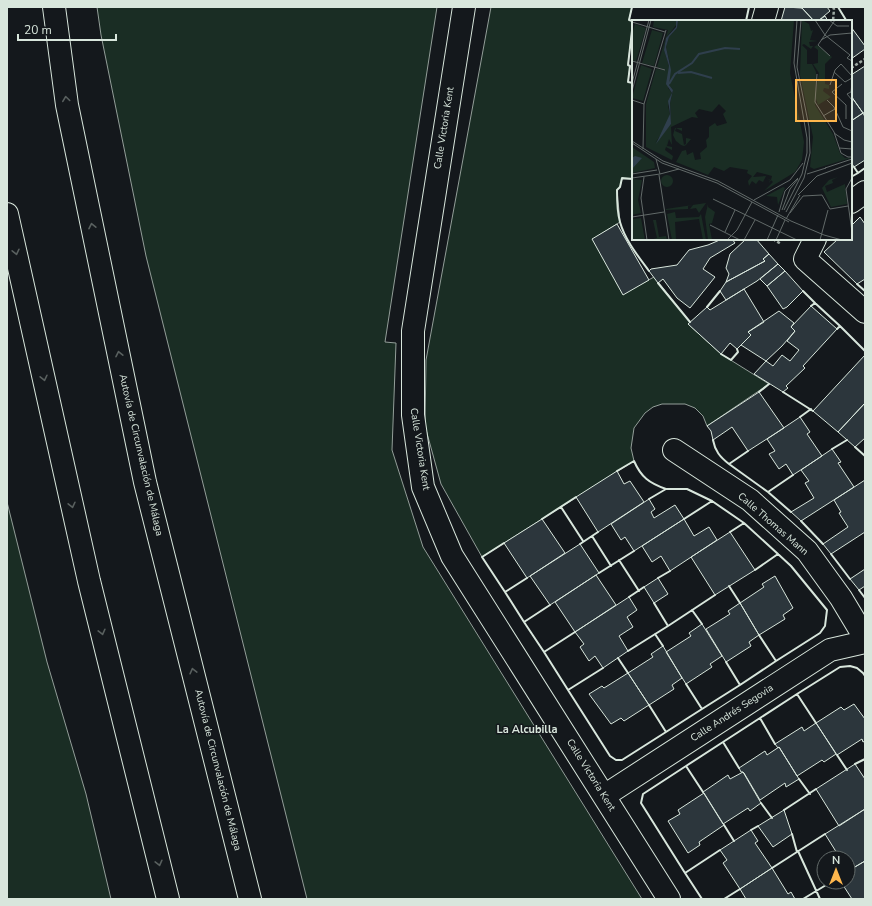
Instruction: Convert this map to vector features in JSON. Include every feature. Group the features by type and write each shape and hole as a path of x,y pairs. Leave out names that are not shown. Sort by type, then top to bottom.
{"main road":[{"name":"Autovía de Circunvalación de Málaga","path":"54,7 67,105 145,482 250,899"},
{"name":"Calle Victoria Kent","path":"464,7 412,332 413,415 424,487 452,556 669,899"},
{"path":"763,20 767,7"},
{"path":"852,201 865,192"},
{"path":"7,214 88,573 168,899"},
{"path":"814,240 805,259 865,312"},
{"name":"Calle Thomas Mann","path":"674,450 750,500 807,551 841,598 865,638"},
{"name":"Calle Andrés Segovia","path":"604,796 830,650 865,642"}],"path":[{"path":"833,7 833,20"},
{"path":"852,67 865,59"}],"green space":[{"path":"97,7 437,7 385,342 396,343 392,450 423,547 642,899 307,899 146,256 101,35"},
{"path":"491,7 632,7 629,20 632,22 632,30 628,64 630,66 628,82 632,83 632,179 622,179 620,187 617,190 620,222 593,239 623,294 654,277 690,322 688,324 721,354 769,384 707,426 703,416 695,408 685,404 662,404 653,407 645,413 634,428 631,448 634,461 482,557 441,484 425,426 426,360"},
{"path":"7,502 47,662 86,794 111,899 7,899"}],"building":[{"path":"785,7 802,8 813,20 781,20"},
{"path":"799,7 827,7 830,11 819,20 813,20 802,8"},
{"path":"825,16 827,20 819,20"},
{"path":"852,28 865,46 865,49 852,58"},
{"path":"865,66 865,112 863,113 852,97 852,74"},
{"path":"852,97 863,113 852,120"},
{"path":"863,113 865,117 865,160 854,167 852,164 852,120"},
{"path":"860,217 865,224 865,279 857,284 824,252 837,240 852,240 852,225"},
{"path":"617,224 649,280 623,295 592,239"},
{"path":"720,240 733,240 735,243 710,258 703,269 715,277 690,308 677,298 663,279 658,283 649,271 651,269 677,265 689,250"},
{"path":"745,240 757,240 769,254 763,259 765,261 726,282 729,274 726,268 730,254"},
{"path":"769,254 778,264 757,281 726,300 720,291 726,282 765,261 763,259"},
{"path":"778,264 785,271 767,286 760,279"},
{"path":"785,271 803,291 783,309 767,286"},
{"path":"744,289 764,322 748,332 751,335 737,349 730,343 721,354 688,324 707,307 710,310"},
{"path":"811,306 837,329 803,366 805,368 786,386 788,388 783,392 754,374 766,361 773,366 782,355 790,361 799,350 787,341 795,331 791,327"},
{"path":"779,311 794,323 791,327 795,331 766,361 741,345 751,335 748,332"},
{"path":"865,355 865,403 838,432 813,411"},
{"path":"759,392 784,428 748,451 732,427 713,440 711,431 707,426"},
{"path":"865,403 865,438 855,447 838,432"},
{"path":"800,417 810,432 807,434 822,456 793,475 786,464 779,469 769,454 775,451 767,439"},
{"path":"832,449 841,462 838,463 854,487 801,521 791,512 814,498 805,483 809,481 801,470"},
{"path":"617,471 624,484 630,481 644,502 598,532 576,497"},
{"path":"865,480 865,532 831,554 823,544 848,527 839,513 841,512 834,500"},
{"path":"649,499 655,509 651,512 654,518 675,505 684,519 634,551 625,537 621,540 611,524"},
{"path":"542,519 565,553 527,578 504,543"},
{"path":"684,519 694,536 709,527 717,540 670,571 661,556 652,562 642,546"},
{"path":"730,532 755,570 715,595 691,557"},
{"path":"580,544 599,573 550,605 530,576"},
{"path":"865,569 865,586 859,590 850,579"},
{"path":"596,575 616,605 575,632 555,602"},
{"path":"775,576 793,608 783,615 785,619 759,635 740,603 764,587 762,584"},
{"path":"658,578 668,594 654,603 644,587"},
{"path":"629,597 637,610 627,617 633,627 619,636 628,651 603,668 595,656 589,661 580,647 584,644 575,632"},
{"path":"740,603 759,635 749,642 751,646 726,662 706,629 730,614 728,611"},
{"path":"702,624 722,656 710,664 712,667 686,684 666,652 691,636 689,633"},
{"path":"663,646 682,678 672,685 674,689 649,705 628,673 653,657 651,654"},
{"path":"628,673 649,705 624,721 621,718 611,724 589,694 602,686 604,688"},
{"path":"854,704 865,719 865,741 863,742 862,739 837,755 816,723 841,707 844,710"},
{"path":"816,723 836,754 824,762 822,760 797,776 779,747 778,748 775,744 802,727 804,731"},
{"path":"779,747 799,779 786,787 785,783 760,800 744,773 741,772 739,768 765,751 767,755"},
{"path":"855,764 865,779 865,809 839,826 816,789"},
{"path":"743,772 761,803 750,811 748,808 723,824 703,792 728,775 730,779"},
{"path":"704,793 724,825 699,842 700,845 688,853 668,821 680,814 678,810"},
{"path":"865,809 865,861 856,866 856,850 835,850 825,834"},
{"path":"784,810 792,834 773,847 758,826"},
{"path":"751,830 758,841 755,843 772,868 740,889 723,863 727,860 720,850"},
{"path":"865,861 865,899 852,899 846,890 856,890 856,866"},
{"path":"772,868 788,894 791,892 795,899 746,899 740,889"}],"wall":[{"path":"632,7 629,20 632,21"},
{"path":"746,20 749,7"},
{"path":"838,7 846,20"},
{"path":"632,31 628,65 630,66 628,82 632,83"},
{"path":"852,176 858,173 854,167"},
{"path":"858,173 865,168"},
{"path":"632,179 622,178 620,187 617,190 618,214 622,229 628,241 649,271"},
{"path":"658,283 690,322"},
{"path":"857,284 865,291"},
{"path":"707,307 720,291"},
{"path":"803,291 815,303 811,306"},
{"path":"815,303 840,326 837,329"},
{"path":"840,326 865,351"},
{"path":"721,354 731,360 738,352 737,349"},
{"path":"759,392 769,384"},
{"path":"783,392 813,411"},
{"path":"800,417 811,409"},
{"path":"713,440 718,454 729,464"},
{"path":"832,449 847,440"},
{"path":"855,447 865,456"},
{"path":"748,451 729,464 768,492 793,475"},
{"path":"617,471 634,461 646,479 666,489 649,499"},
{"path":"666,489 687,489 712,501 684,519"},
{"path":"768,492 791,512"},
{"path":"542,519 576,497"},
{"path":"712,501 744,523 730,532"},
{"path":"561,507 583,541"},
{"path":"801,521 823,544"},
{"path":"744,523 778,554 755,570"},
{"path":"580,544 598,532"},
{"path":"592,536 611,566"},
{"path":"504,543 482,557 505,592 527,578"},
{"path":"599,573 634,551"},
{"path":"759,635 776,661 820,633 825,626 827,610 791,566 778,554"},
{"path":"831,554 850,579"},
{"path":"619,560 639,591"},
{"path":"658,578 670,571"},
{"path":"729,586 740,603"},
{"path":"629,597 644,587"},
{"path":"859,590 865,598"},
{"path":"505,592 524,622"},
{"path":"654,603 668,626 715,595"},
{"path":"544,652 524,622 550,605"},
{"path":"692,610 702,624"},
{"path":"628,651 668,626"},
{"path":"575,632 544,652 568,690 603,668"},
{"path":"655,634 663,646"},
{"path":"618,658 628,673"},
{"path":"740,685 776,661"},
{"path":"702,709 740,685 726,662"},
{"path":"797,694 840,667 850,666 857,668 865,676"},
{"path":"666,732 702,709 686,684"},
{"path":"568,690 610,756 616,760 622,760 666,732 649,705"},
{"path":"760,718 797,694 816,723"},
{"path":"723,742 760,718 775,744"},
{"path":"686,766 723,742 739,768"},
{"path":"837,755 847,770"},
{"path":"855,764 865,759"},
{"path":"703,792 686,766 643,794 641,803 685,873 720,850"},
{"path":"799,779 810,794"},
{"path":"784,810 816,789"},
{"path":"761,803 772,818"},
{"path":"724,825 734,841"},
{"path":"751,830 758,826"},
{"path":"792,834 797,852"},
{"path":"772,868 825,834"},
{"path":"798,851 820,899"},
{"path":"685,873 702,899"},
{"path":"724,899 740,889"},
{"path":"803,899 818,890"}],"district":[{"name":"La Alcubilla","path":"527,729"}]}
